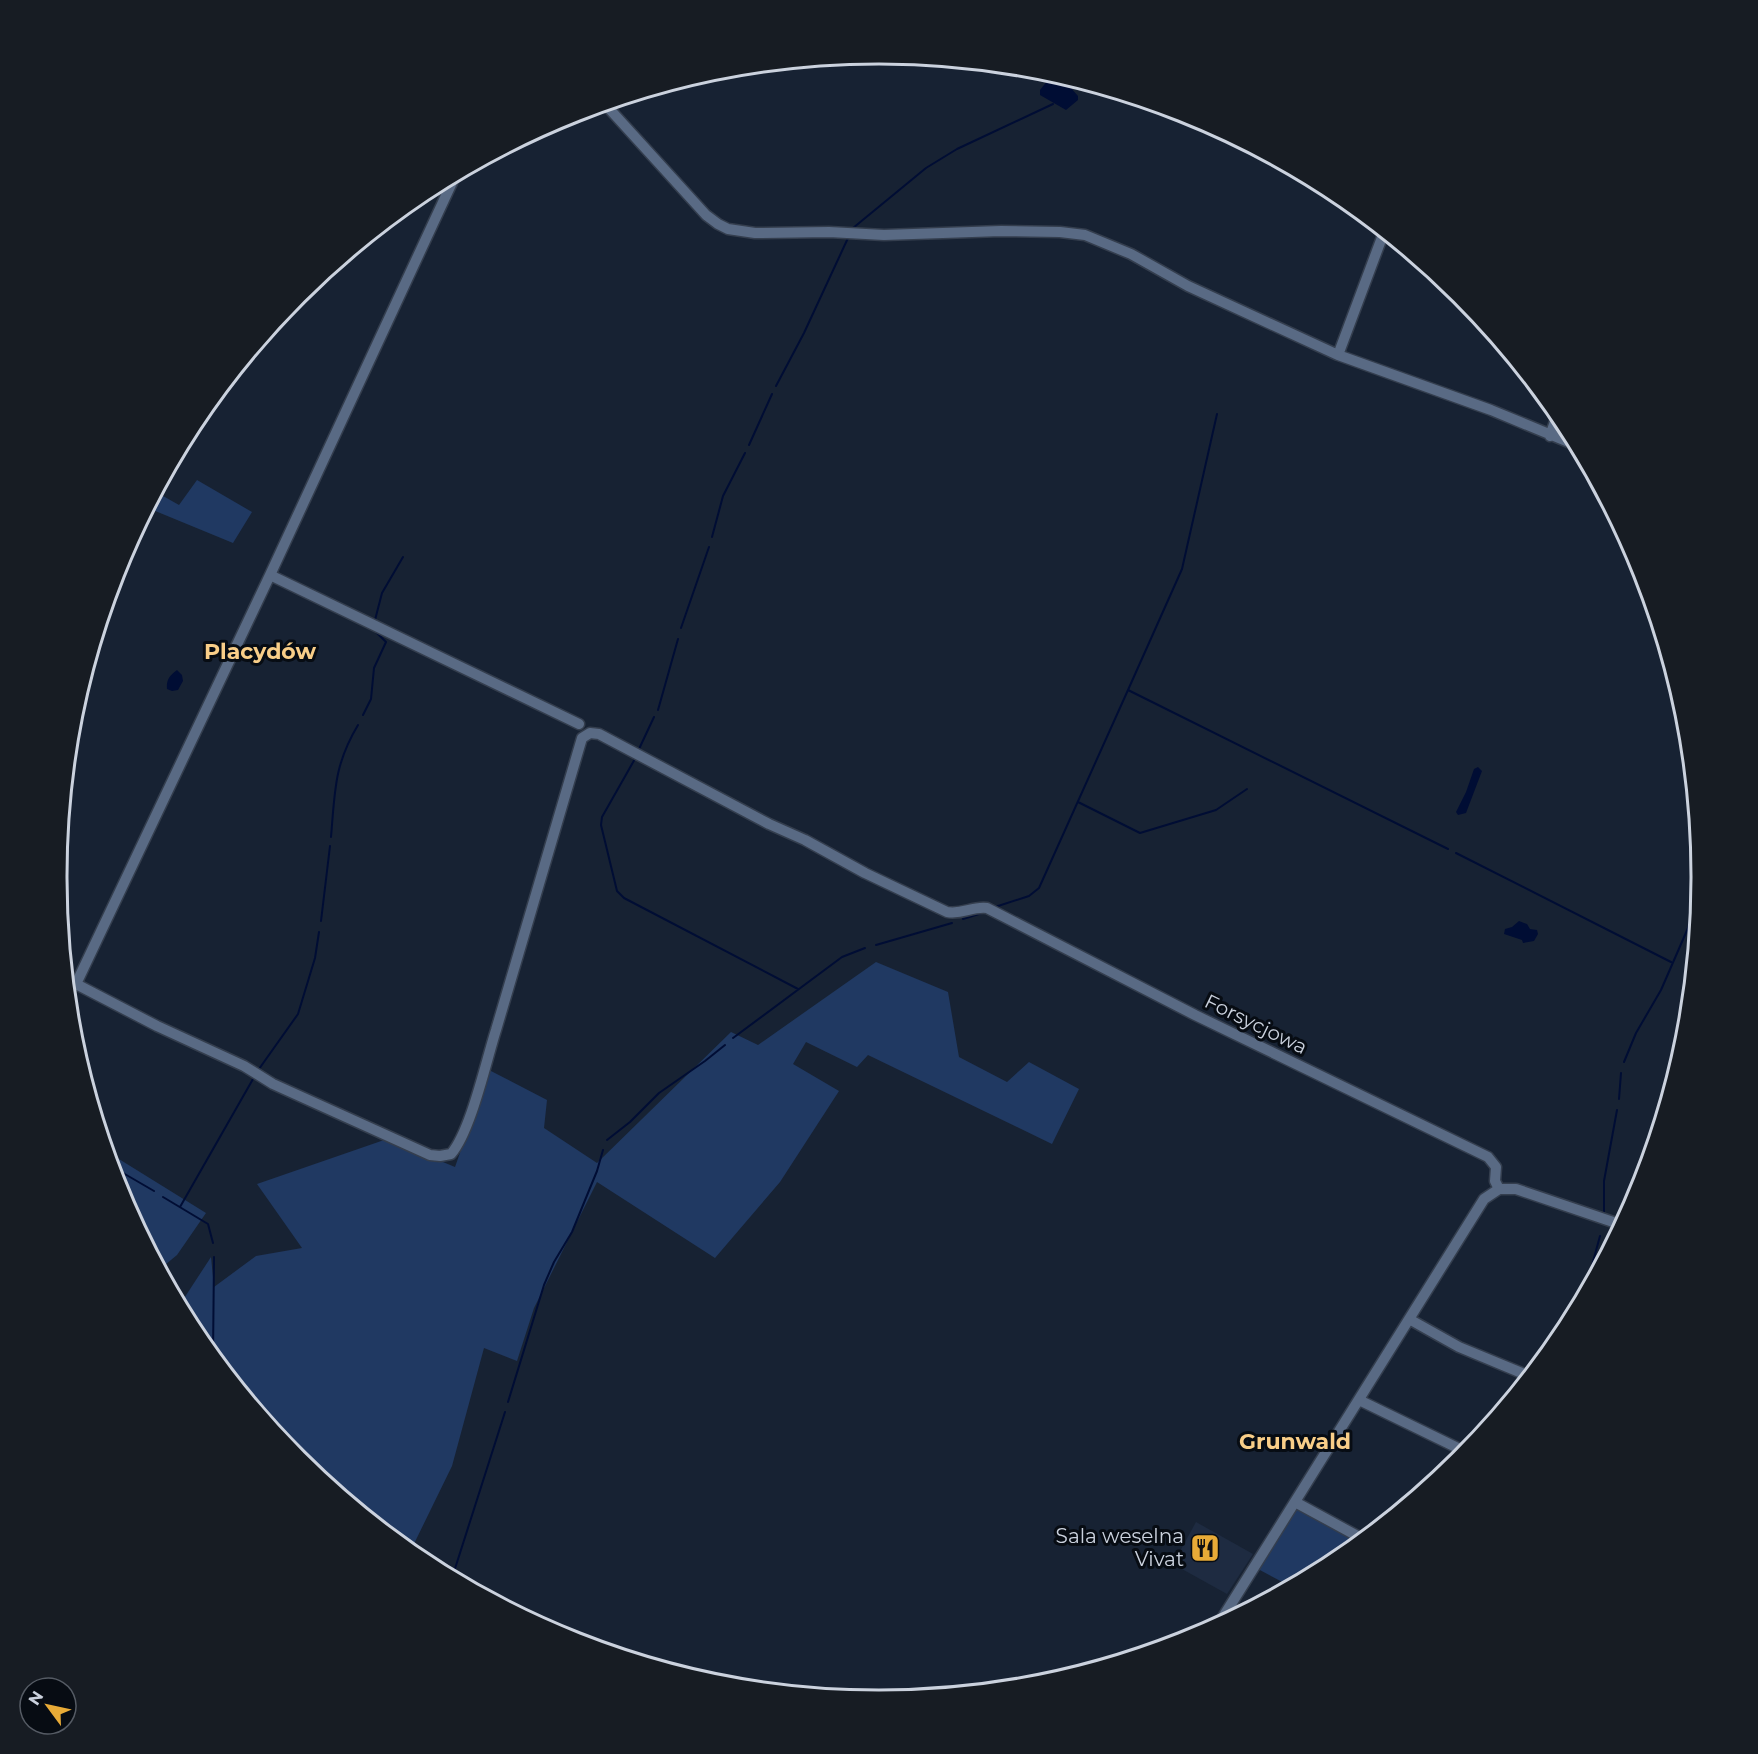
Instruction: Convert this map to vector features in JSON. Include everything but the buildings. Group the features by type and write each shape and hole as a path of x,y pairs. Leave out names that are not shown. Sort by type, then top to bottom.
{"street":[{"path":"611,111 706,215 728,229 755,233 829,232 884,235 1001,231 1060,232 1085,235 1131,254 1188,286 1338,355 1468,401 1564,441"},
{"path":"73,980 270,575 450,187"},
{"path":"1338,355 1382,238"},
{"path":"1550,436 1554,425"},
{"path":"270,575 579,724"},
{"name":"Forsycjowa","path":"73,984 244,1066 273,1084 366,1127 430,1155 451,1154 460,1142 481,1079 582,738 590,733 599,734 865,873 947,912 962,913 977,907 987,908 1195,1015 1488,1157 1496,1167 1496,1181 1499,1189"},
{"path":"1233,1608 1295,1502 1480,1203 1499,1189 1510,1188 1614,1222"},
{"path":"1409,1319 1459,1347 1523,1373"},
{"path":"1359,1400 1458,1448"},
{"path":"1295,1502 1356,1535"}],"shaded area":[{"path":"1046,82 1071,88 1078,96 1078,100 1066,110 1040,95 1040,90"},
{"path":"197,480 252,512 233,543 154,510 162,495 179,505"},
{"path":"177,670 182,675 183,681 178,690 172,691 167,689 167,683 170,676"},
{"path":"1478,767 1482,771 1466,813 1458,815 1456,812 1474,769"},
{"path":"1519,921 1527,924 1530,929 1537,930 1538,934 1534,941 1523,943 1522,940 1504,934 1505,929"},
{"path":"876,962 948,992 959,1057 1007,1082 1029,1062 1079,1089 1052,1144 868,1055 857,1067 806,1042 793,1064 839,1091 780,1182 715,1258 597,1182 534,1308 517,1361 484,1348 452,1466 414,1543 384,1522 304,1452 234,1372 184,1298 211,1257 214,1287 256,1256 302,1248 257,1184 387,1139 455,1167 489,1070 547,1100 544,1128 597,1163 731,1032 758,1045"},
{"path":"117,1158 206,1213 177,1255 165,1265 128,1188"},
{"path":"1300,1507 1353,1537 1283,1582 1258,1569 1294,1511"},
{"path":"1196,1522 1253,1554 1227,1594 1173,1564"}],"waterway":[{"path":"853,228 926,168 957,149 1053,104"},
{"path":"776,386 804,333 848,238"},
{"path":"749,445 772,394"},
{"path":"1217,414 1182,569 1128,690 1448,849"},
{"path":"712,537 723,496 745,453"},
{"path":"681,628 709,547"},
{"path":"375,620 382,593 403,557"},
{"path":"363,715 371,699 374,668 386,642 374,630"},
{"path":"658,710 678,639"},
{"path":"995,907 1029,896 1039,888 1128,690"},
{"path":"639,749 654,717"},
{"path":"331,837 340,766 358,725"},
{"path":"636,757 602,817 601,825 617,891 624,898 798,989"},
{"path":"1078,802 1140,833 1216,810 1247,789"},
{"path":"321,921 330,846"},
{"path":"1456,853 1671,962"},
{"path":"963,919 982,913"},
{"path":"1624,1062 1636,1033 1661,990 1690,920"},
{"path":"876,945 952,923"},
{"path":"259,1069 298,1014 315,958 319,932"},
{"path":"733,1038 842,957 865,948"},
{"path":"607,1140 630,1122 659,1093 725,1045"},
{"path":"1619,1099 1621,1073"},
{"path":"180,1207 253,1079"},
{"path":"1604,1213 1604,1181 1617,1110"},
{"path":"508,1402 544,1285 554,1262 572,1232 597,1171 603,1150"},
{"path":"122,1173 154,1191"},
{"path":"163,1197 208,1224 213,1243"},
{"path":"1592,1267 1600,1236"},
{"path":"213,1342 214,1257"},
{"path":"455,1570 505,1412"}],"place":[{"name":"Sala weselna Vivat","path":"1205,1548"}],"district":[{"name":"Placydów","path":"260,651"},
{"name":"Grunwald","path":"1295,1441"}]}
